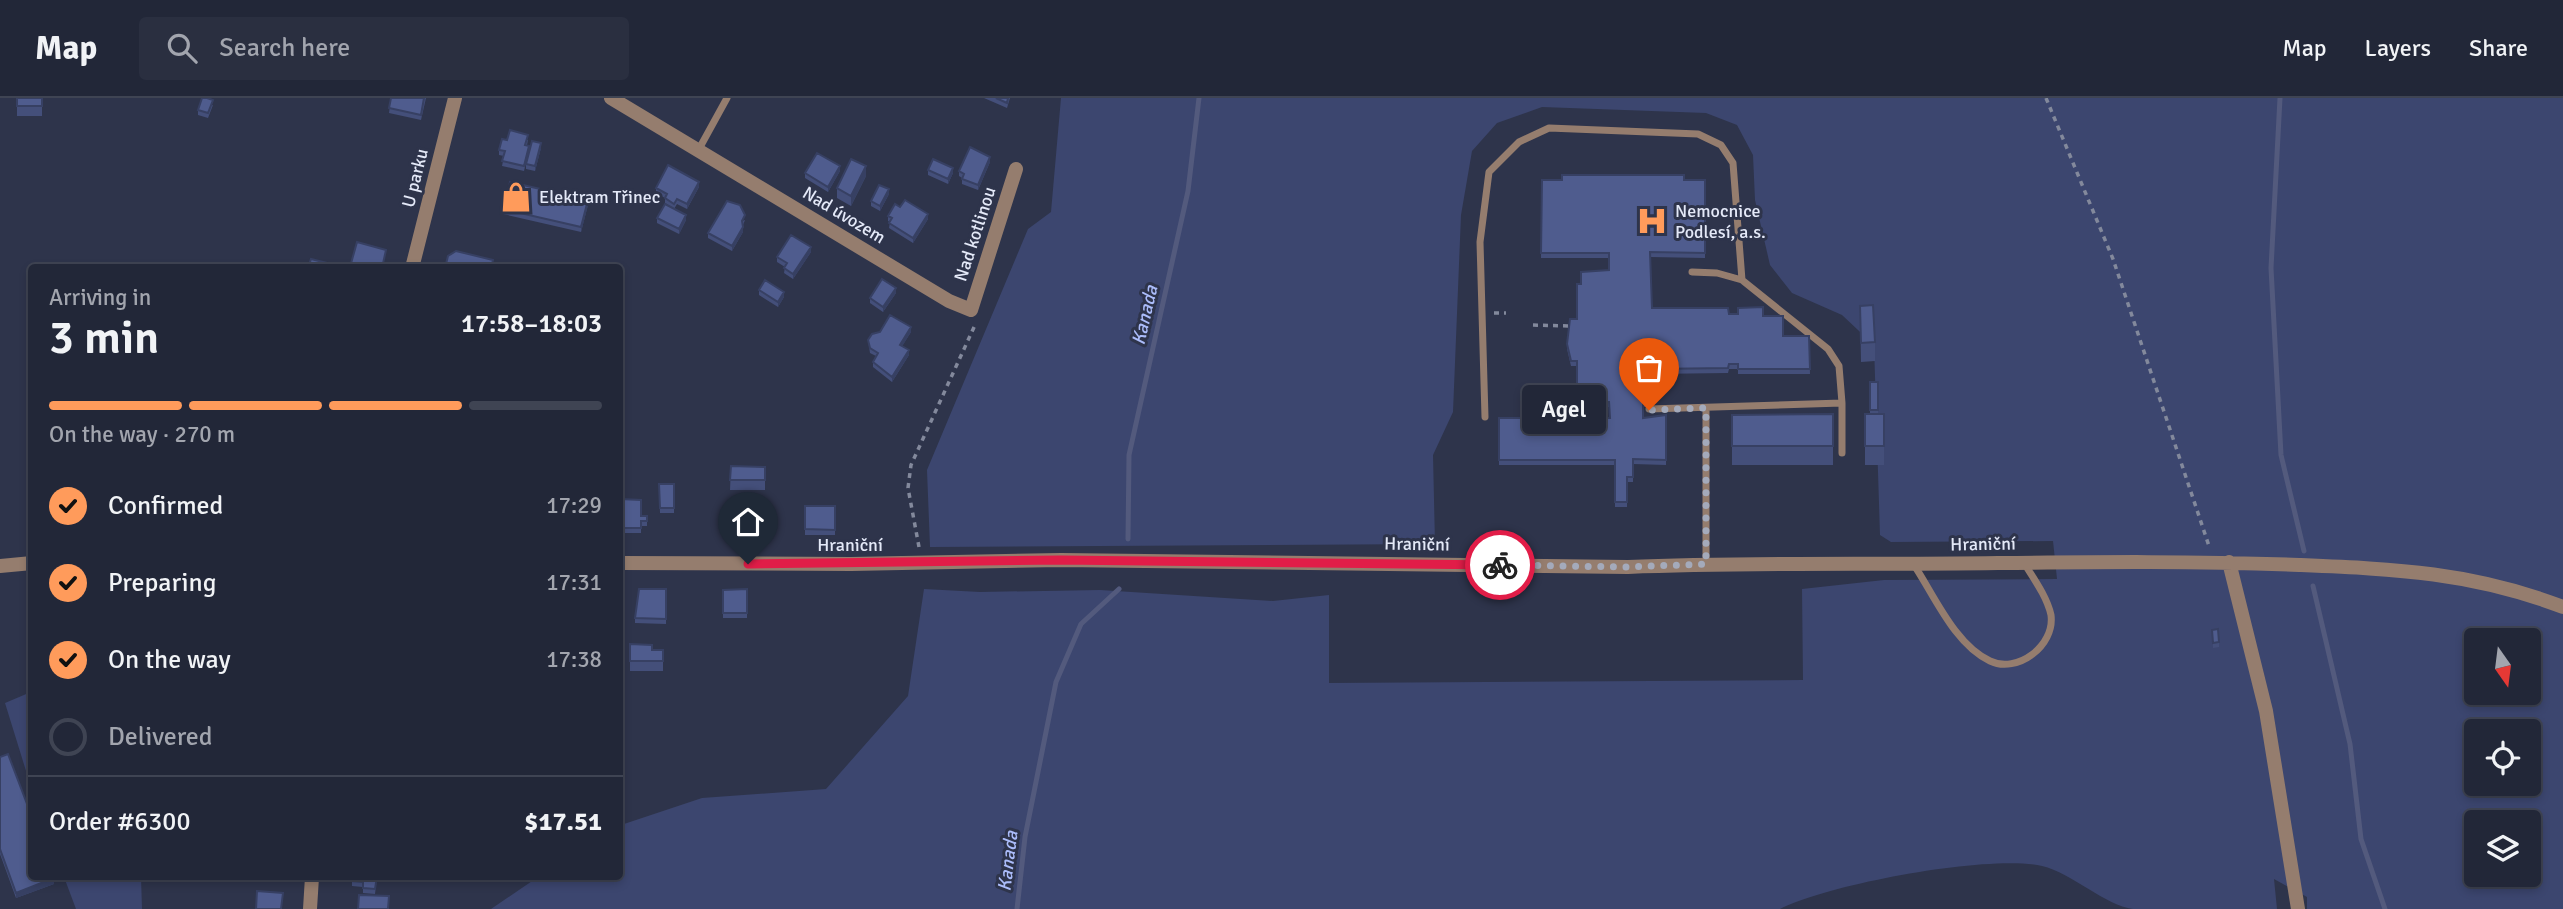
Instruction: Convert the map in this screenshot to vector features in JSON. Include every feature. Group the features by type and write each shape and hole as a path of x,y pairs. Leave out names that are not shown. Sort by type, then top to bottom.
{"street":[{"name":"U parku","path":"413,264 455,98"},
{"name":"Nad úvozem","path":"611,98 949,301 971,310"},
{"name":"Nad kotlinou","path":"971,310 1016,169"},
{"name":"Hraniční","path":"623,563 1061,560 1628,567 1706,564 2221,562 2414,570 2472,579 2563,607"},
{"path":"2221,562 2266,711 2298,909"},
{"path":"0,566 28,563"},
{"path":"310,909 312,880"}],"lane":[{"path":"699,149 727,98"},
{"path":"1485,417 1480,242 1489,172 1519,142 1549,128 1698,134 1721,145 1733,163 1742,280"},
{"path":"1692,272 1717,273 1742,280 1828,349 1839,366 1842,453"},
{"path":"1649,410 1842,403"},
{"path":"1706,408 1706,564"},
{"path":"1914,565 1965,642 1991,662 2020,663 2045,644 2051,617 2043,595 2024,563"}],"path":[{"path":"2046,98 2113,259 2221,562"},
{"path":"922,563 908,488 911,465 976,324 971,310"},
{"path":"1533,326 1570,326"}],"shaded area":[{"path":"1061,98 2563,98 2563,909 2307,909 2307,897 2274,879 2277,909 2133,909 2112,902 2053,870 2018,863 1949,868 1870,881 1803,899 1780,909 491,909 534,880 623,880 624,824 702,798 826,789 908,696 924,589 980,592 1100,590 1273,601 1329,595 1329,683 1803,680 1802,589 1884,580 2057,579 2053,541 1891,542 1880,535 1874,345 1842,315 1792,293 1770,265 1755,200 1753,155 1737,125 1706,113 1542,107 1497,123 1472,151 1461,215 1453,412 1433,455 1435,544 930,547 927,470 1028,229 1051,212"},
{"path":"28,693 28,777 5,703"},
{"path":"65,880 141,880 142,909 76,909"}],"building":[{"path":"17,98 42,98 42,106 17,106"},
{"path":"202,98 213,100 208,113 198,110"},
{"path":"391,98 424,98 421,115 389,108"},
{"path":"510,130 528,135 525,145 529,146 524,166 502,161 505,151 499,150 502,139 507,140"},
{"path":"532,141 541,143 535,166 526,164"},
{"path":"970,147 990,157 978,185 962,179 964,174 959,171"},
{"path":"817,153 840,166 828,187 805,173"},
{"path":"851,159 866,166 851,196 837,188"},
{"path":"933,159 953,168 948,179 928,170"},
{"path":"668,165 699,182 687,204 677,199 674,204 665,198 667,194 656,188"},
{"path":"1562,175 1684,175 1684,180 1705,180 1705,253 1650,252 1652,308 1728,308 1729,314 1738,314 1738,308 1763,307 1763,316 1783,316 1783,336 1809,336 1810,369 1738,369 1738,364 1729,364 1728,368 1652,369 1651,402 1643,402 1643,418 1666,415 1666,460 1633,459 1633,477 1627,477 1627,502 1615,502 1615,460 1499,460 1499,418 1610,418 1609,402 1600,402 1600,406 1577,406 1577,361 1571,361 1567,344 1570,319 1577,319 1577,284 1581,284 1581,272 1609,270 1609,253 1541,253 1542,180 1562,180"},
{"path":"510,182 588,200 581,227 503,209"},
{"path":"879,185 889,189 880,206 871,201"},
{"path":"905,200 928,214 913,238 889,223 892,218 888,216 895,204 900,207"},
{"path":"727,201 740,205 745,215 743,227 732,246 708,233"},
{"path":"665,204 686,215 679,229 657,218"},
{"path":"791,235 811,247 793,274 784,268 787,263 777,257"},
{"path":"357,242 386,250 383,264 351,264"},
{"path":"456,251 493,260 492,264 446,264 448,256"},
{"path":"311,259 331,264 309,264"},
{"path":"882,279 896,288 883,307 870,298"},
{"path":"765,280 784,292 778,302 759,290"},
{"path":"1873,305 1875,342 1861,343 1860,306"},
{"path":"890,315 911,327 900,345 909,350 892,377 873,362 878,353 870,348 868,340 872,334 880,332"},
{"path":"1870,382 1878,382 1878,410 1870,410"},
{"path":"1833,414 1833,446 1732,446 1732,415"},
{"path":"1865,414 1884,414 1884,446 1865,446"},
{"path":"731,466 765,467 765,480 730,480"},
{"path":"659,484 674,484 674,508 660,508"},
{"path":"738,498 753,498 753,503 761,503 761,529 730,529 730,502 738,503"},
{"path":"623,499 641,500 641,516 647,516 647,521 641,521 641,528 623,528"},
{"path":"805,506 835,506 835,530 805,529"},
{"path":"639,589 666,589 666,619 635,618"},
{"path":"747,589 747,613 723,613 723,590"},
{"path":"2218,629 2219,642 2213,643 2212,630"},
{"path":"630,644 652,645 652,650 663,650 663,661 630,661"},
{"path":"8,754 28,806 28,880 49,880 16,893 0,849 0,757"},
{"path":"376,880 375,889 363,888 363,882 352,881"},
{"path":"257,891 283,893 281,909 256,909"},
{"path":"359,895 389,896 388,909 358,909"}],"waterway":[{"name":"Kanada","path":"1128,539 1129,455 1188,191 1199,98"},
{"path":"2280,98 2271,268 2281,455 2304,551"},
{"path":"2313,586 2350,744 2361,839 2385,909"},
{"name":"Kanada","path":"1017,909 1025,837 1056,682 1081,624 1119,589"}],"way so far":[{"path":"1500,565 1628,567 1706,564 1706,408 1649,410"}],"place":[{"name":"Elektram Třinec","path":"516,197"},
{"name":"Nemocnice Podlesí, a.s.","path":"1652,221"},
{"name":"Agel","path":"1649,410"}],"route":[{"path":"748,564 1061,560 1500,565"}]}
